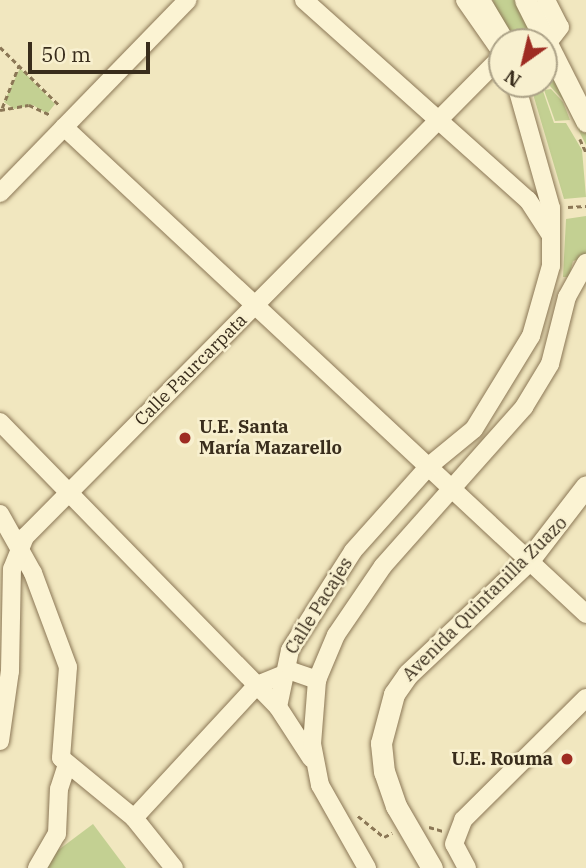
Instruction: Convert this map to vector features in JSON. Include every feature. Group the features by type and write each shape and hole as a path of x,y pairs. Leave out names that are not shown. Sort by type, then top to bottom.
{"street":[{"path":"0,193 57,121 188,0"},
{"path":"304,0 528,200 553,240"},
{"path":"465,0 488,34"},
{"path":"481,0 498,28"},
{"path":"525,0 542,28"},
{"path":"546,0 560,27 558,30"},
{"path":"558,58 586,121"},
{"name":"Calle Paurcarpata","path":"18,548 436,117 488,68"},
{"name":"Calle Pacajes","path":"278,707 281,674 353,551 429,466 474,429 531,336 553,240 547,186 520,98"},
{"path":"57,121 252,308 429,466 586,614"},
{"name":"Calle Pacajes","path":"316,768 314,704 317,680 336,635 383,566 455,490 524,407 557,343 568,297 586,263"},
{"path":"531,336 557,343"},
{"path":"0,422 71,491 278,707 316,768 367,868"},
{"name":"Avenida Quintanilla Zuazo","path":"432,868 396,806 384,772 384,722 408,674 529,560 579,506 586,486"},
{"path":"0,514 18,548 68,667 57,744 68,765 134,818 174,868"},
{"path":"0,741 18,548"},
{"path":"134,818 257,685 281,674 317,680"},
{"path":"467,868 454,834 586,698"},
{"path":"278,707 314,704"},
{"path":"37,868 57,834 59,789 68,765"}],"path":[{"path":"0,47 60,105 57,121 29,105 1,109"},
{"path":"1,109 19,65"}],"green space":[{"path":"493,0 517,0 532,28 500,28"},
{"path":"20,68 55,104 47,114 33,105 14,109 4,102"},
{"path":"558,76 586,131 586,145 564,101 558,95"},
{"path":"558,97 570,120 555,121 547,98"},
{"path":"534,98 545,98 554,123 566,123 582,150 586,197 564,199"},
{"path":"586,216 586,257 573,261 569,277 563,277 566,219"},
{"path":"93,824 126,868 45,868 41,863"}],"place":[{"name":"U.E. Santa María Mazarello","path":"185,438"},
{"name":"U.E. Rouma","path":"567,759"}]}
